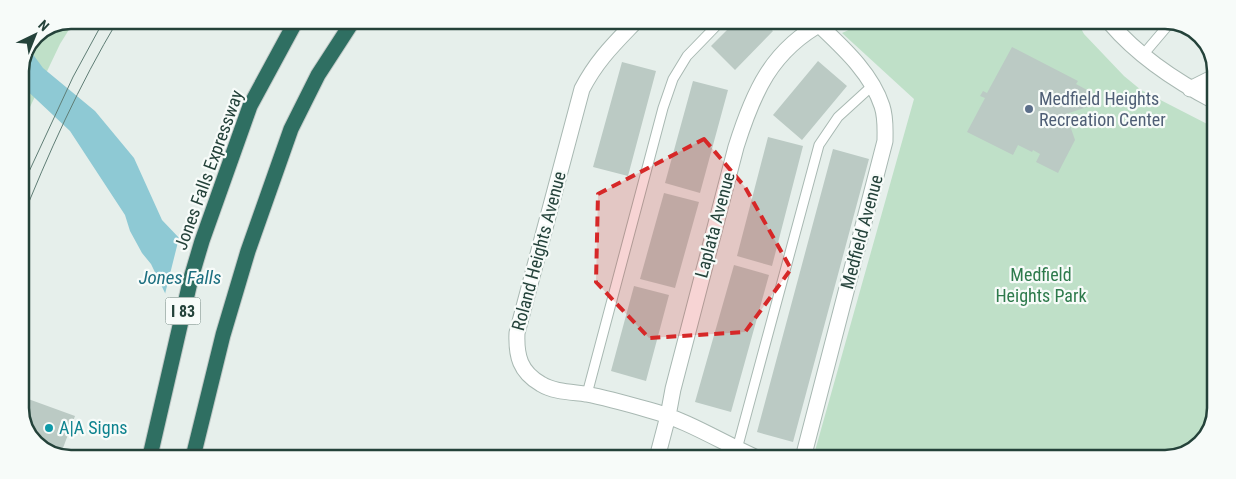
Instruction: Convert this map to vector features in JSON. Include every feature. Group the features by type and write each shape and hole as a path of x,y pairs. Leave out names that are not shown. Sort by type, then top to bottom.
{"highway":[{"name":"Jones Falls Expressway","path":"151,450 190,278 250,106 292,29"},
{"name":"I 83","path":"195,450 224,335 248,251 291,129 318,75 348,29"}],"street":[{"name":"Roland Heights Avenue","path":"628,29 592,69 582,88 517,333 516,350 520,364 530,376 543,385 587,394 668,416 738,450"},
{"name":"Laplata Avenue","path":"659,450 733,156 748,108 760,82 774,64 811,29"},
{"name":"Medfield Avenue","path":"805,450 885,141 885,122 882,106 872,86 864,72 825,29"},
{"path":"1115,29 1142,56 1190,89 1207,98"},
{"path":"1190,89 1207,80"}],"lane":[{"path":"587,394 660,117 673,79 686,56 713,29"},
{"path":"1142,56 1165,29"},
{"path":"738,450 819,145 838,117 872,86"}],"highlighted area":[{"path":"704,139 745,187 791,269 745,332 649,338 596,282 598,194"}],"green space":[{"path":"69,29 60,44 60,31"},
{"name":"Medfield Heights Park","path":"851,29 1081,29 1124,76 1141,90 1207,124 1207,414 1203,427 1195,438 1179,448 1165,450 815,450 914,99 842,33"},
{"path":"31,60 52,60 29,109 29,71"}],"water":[{"name":"Jones Falls","path":"31,60 37,60 43,68 95,111 134,158 162,220 182,241 165,381 172,316 165,293 151,264 142,253 130,231 125,215 70,131 29,92"}],"pier":[{"name":"Jones Falls","path":"180,234 185,239 203,271 211,299 211,331 194,415 190,450 146,450 169,350 170,316 164,298"}],"building":[{"path":"728,29 771,29 773,31 735,70 711,46"},
{"name":"Medfield Heights Recreation Center","path":"1012,47 1078,81 1076,84 1098,96 1093,105 1066,114 1075,140 1058,173 1036,162 1040,154 1033,150 1032,152 1018,145 1013,155 967,132 985,98 980,96 983,91 987,93"},
{"path":"818,61 847,86 802,140 773,115"},
{"path":"622,62 656,71 628,176 593,167"},
{"path":"693,81 728,90 700,193 665,183"},
{"path":"768,137 803,146 772,266 737,256"},
{"path":"833,149 869,159 793,442 757,432"},
{"path":"664,193 699,202 675,288 640,279"},
{"path":"734,265 769,275 731,412 695,402"},
{"path":"634,286 669,295 646,381 611,371"},
{"name":"A|A Signs","path":"29,399 75,416 63,449 57,448 45,442 37,434 30,416"}],"tram line":[{"path":"29,172 73,77 99,29"},
{"path":"29,203 65,120 90,69 113,29"}],"place":[{"name":"Medfield Heights Recreation Center","path":"1029,109"},
{"name":"A|A Signs","path":"49,428"}]}
